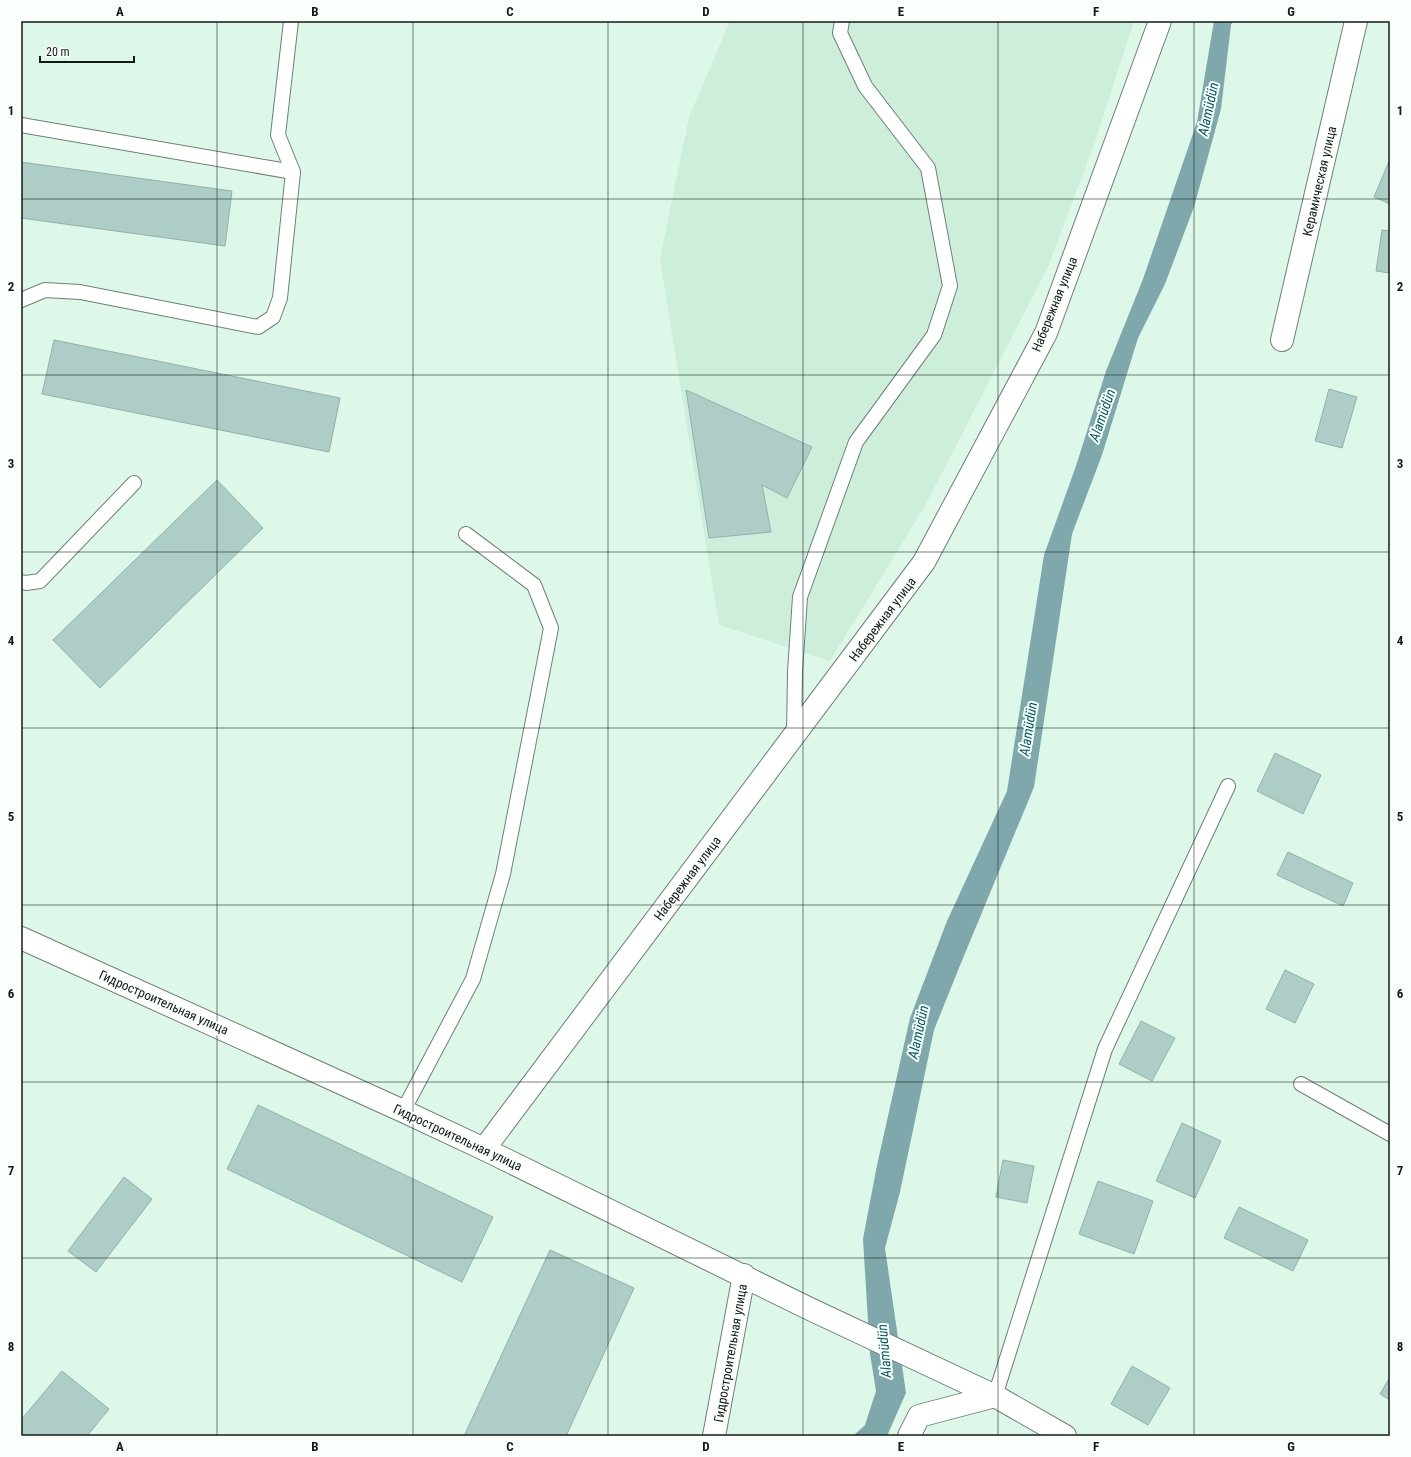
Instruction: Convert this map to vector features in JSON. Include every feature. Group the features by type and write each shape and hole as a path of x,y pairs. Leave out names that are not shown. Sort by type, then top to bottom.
{"street":[{"name":"Набережная улица","path":"484,1149 924,562 1046,333 1160,21"},
{"name":"Керамическая улица","path":"1282,340 1356,21"},
{"name":"Гидростроительная улица","path":"21,938 403,1111 744,1275 714,1436"},
{"path":"744,1275 808,1308 986,1392 1065,1436"},
{"path":"909,1436 919,1416 986,1392"}],"lane":[{"path":"21,300 45,290 80,292 258,327 273,317 280,298 293,172 278,135 291,21"},
{"path":"794,736 795,672 800,597 856,442 934,335 950,286 928,168 865,86 840,33 842,21"},
{"path":"21,125 293,172"},
{"path":"21,582 26,583 40,581 134,483"},
{"path":"403,1111 473,979 503,874 551,628 534,585 466,534"},
{"path":"986,1392 1105,1049 1228,786"},
{"path":"1301,1084 1390,1134"}],"shaded area":[{"path":"730,21 1134,21 1095,142 1048,267 925,506 830,661 719,625 660,260 689,117"}],"water":[{"name":"Alamüdün","path":"1214,21 1233,21 1231,25 1221,109 1194,207 1165,284 1138,338 1102,455 1072,534 1034,787 934,1030 900,1192 885,1248 906,1393 887,1436 853,1436 865,1425 876,1391 870,1354 863,1239 877,1165 910,1018 947,921 1007,791 1044,555 1076,466 1106,371 1143,279 1197,122"}],"building":[{"path":"1390,159 1390,204 1374,197"},
{"path":"21,162 232,191 225,246 21,218"},
{"path":"1382,230 1390,231 1390,273 1376,271"},
{"path":"54,340 340,398 329,452 42,394"},
{"path":"1329,389 1357,397 1342,448 1315,441"},
{"path":"686,390 812,447 787,498 762,485 771,532 709,538"},
{"path":"217,480 263,528 100,688 53,640"},
{"path":"1275,753 1321,775 1303,814 1257,791"},
{"path":"1288,852 1353,883 1343,906 1277,875"},
{"path":"1285,970 1314,984 1295,1023 1266,1009"},
{"path":"1141,1021 1175,1038 1152,1081 1119,1064"},
{"path":"258,1105 493,1217 462,1282 227,1169"},
{"path":"1182,1123 1221,1141 1195,1198 1156,1181"},
{"path":"1003,1160 1034,1166 1027,1203 996,1197"},
{"path":"124,1177 152,1199 96,1272 68,1251"},
{"path":"1098,1181 1153,1201 1134,1254 1079,1234"},
{"path":"1239,1207 1308,1240 1293,1271 1224,1238"},
{"path":"550,1250 634,1288 566,1436 464,1436"},
{"path":"1132,1366 1170,1388 1148,1425 1111,1404"},
{"path":"62,1371 109,1409 87,1436 21,1436 21,1420"},
{"path":"1390,1377 1390,1400 1380,1394"}]}
